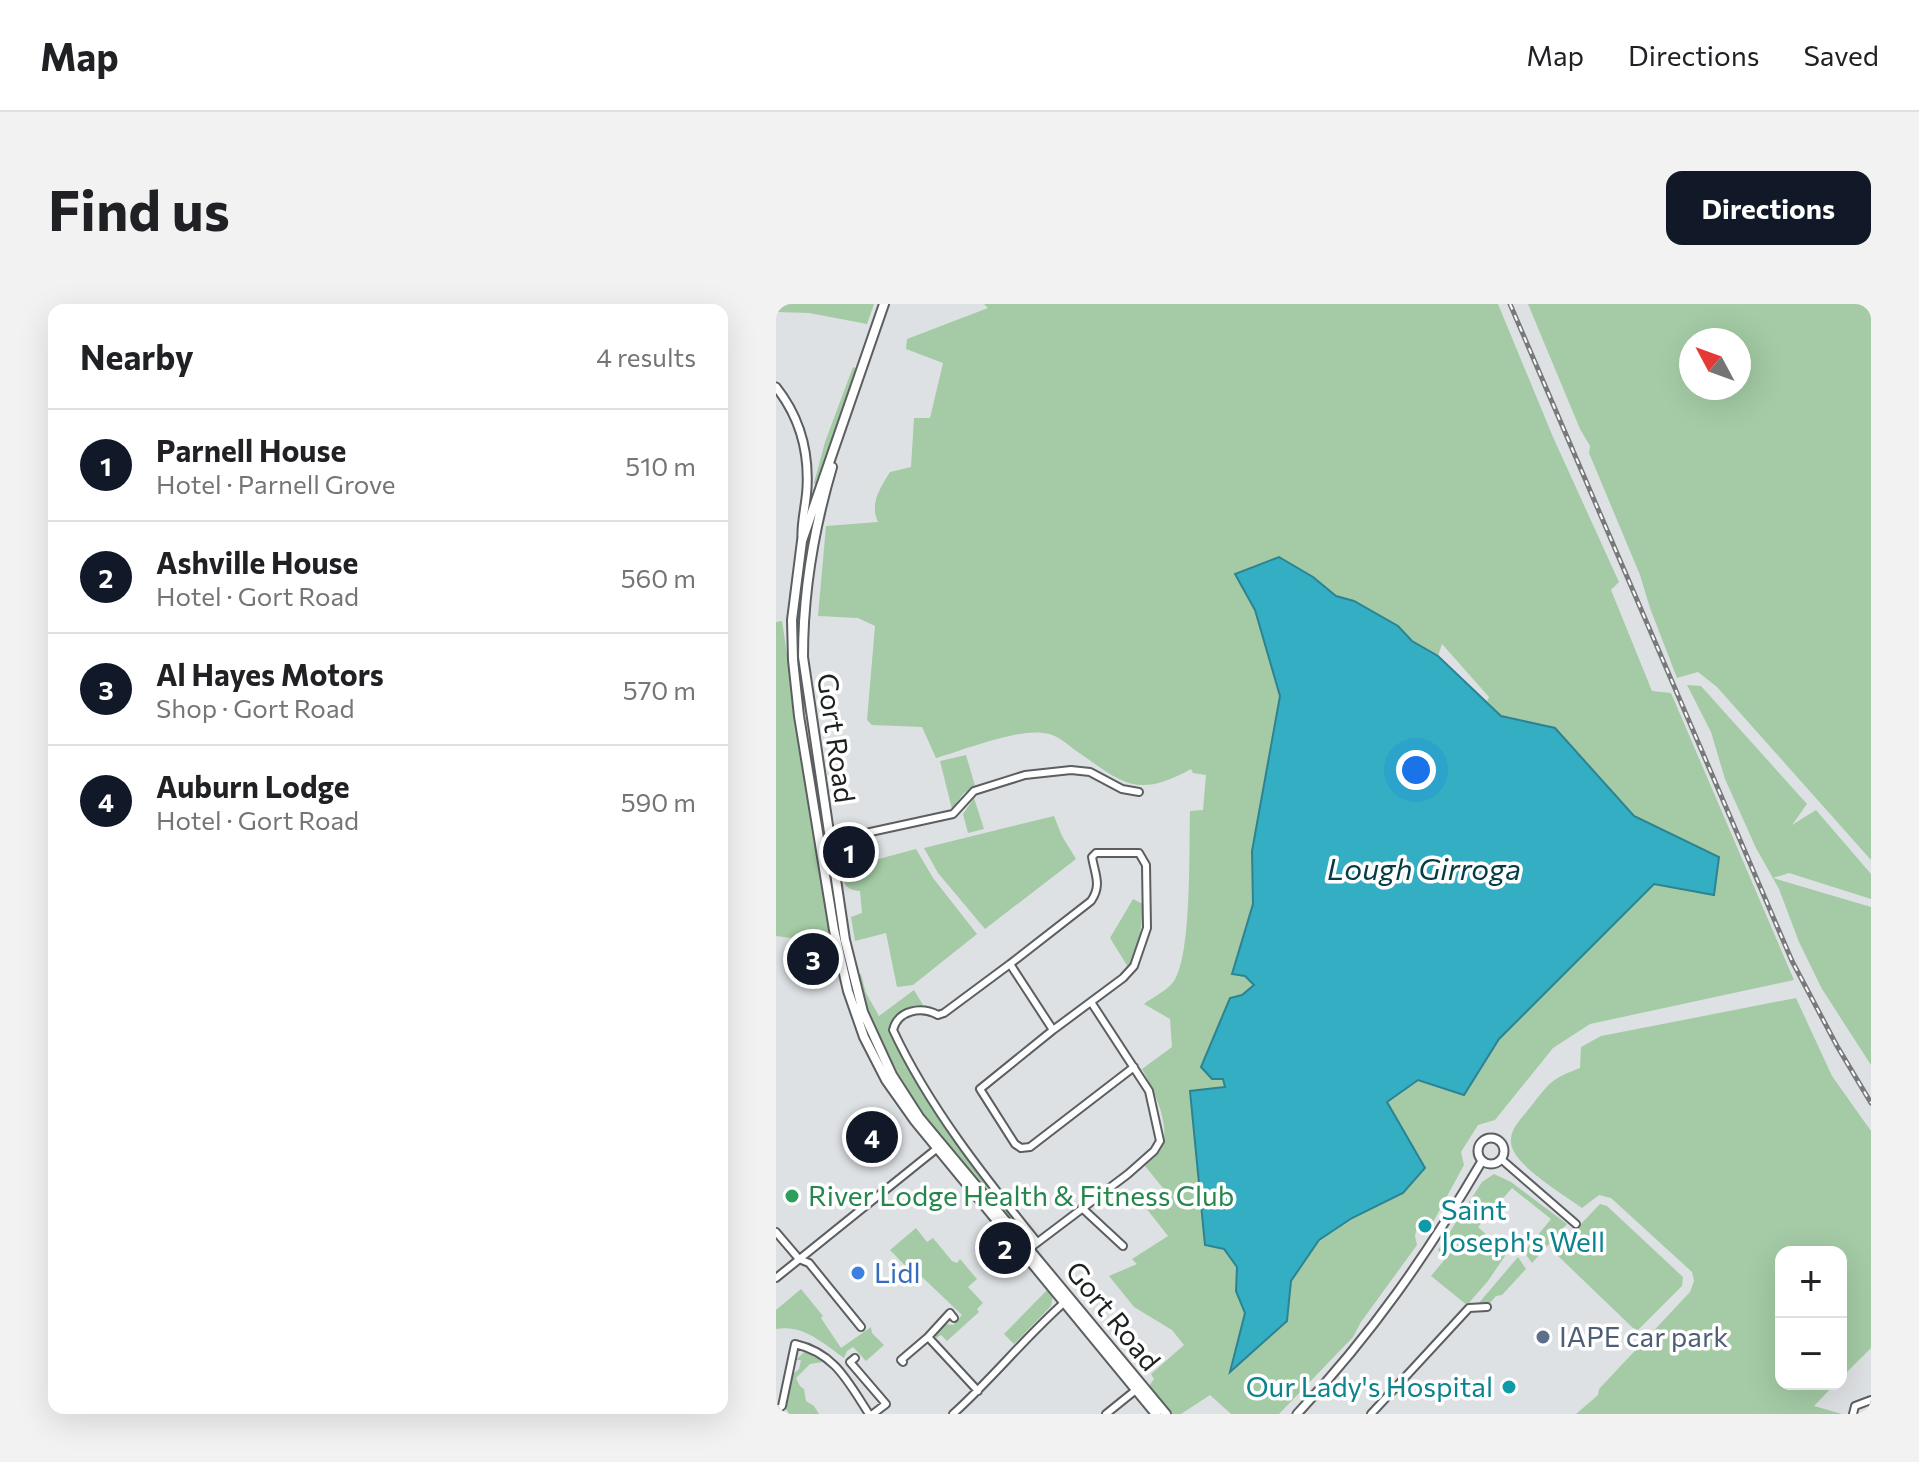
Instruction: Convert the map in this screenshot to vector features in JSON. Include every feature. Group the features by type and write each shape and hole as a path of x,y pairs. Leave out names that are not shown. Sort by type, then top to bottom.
{"main road":[{"name":"Gort Road","path":"884,304 821,493 803,619 803,644 834,930 848,991 864,1037 886,1080 939,1146 1030,1248 1067,1300 1139,1387 1166,1414"},
{"path":"821,493 802,541 792,620 799,716 824,842"},
{"name":"Gort Road","path":"824,842 863,1012 892,1075 939,1146"},
{"name":"Gort Road","path":"1139,1387 1156,1414"}],"street":[{"path":"776,387 800,428 806,462 802,541"},
{"path":"807,489 821,493"},
{"path":"824,842 953,814 974,791 1025,775 1071,770 1090,772 1122,789 1139,792"},
{"path":"1091,1002 1134,1067 1149,1091 1160,1141 1143,1161 1030,1248 923,1085 893,1030 895,1023 916,1009 922,1008 938,1015 944,1013 1091,901 1099,884 1092,857 1096,853 1139,853 1146,865 1147,928 1134,966 1123,978 1053,1030 980,1089 1015,1144 1021,1148 1030,1147 1134,1067"},
{"path":"1010,964 1053,1030"},
{"path":"1490,1137 1502,1144 1501,1159 1491,1164 1482,1161 1478,1154 1479,1145 1490,1137"},
{"path":"776,1278 939,1146"},
{"path":"1501,1159 1576,1224"},
{"path":"1297,1414 1377,1323 1435,1239 1482,1161"},
{"path":"1082,1208 1123,1246"},
{"path":"776,1232 799,1259 809,1263 861,1327"},
{"path":"953,1414 1067,1300"},
{"path":"1371,1414 1469,1308 1487,1307"},
{"path":"903,1362 901,1360 950,1313 954,1318"},
{"path":"928,1337 978,1391"},
{"path":"776,1411 782,1406 795,1344 811,1348 839,1368 871,1414 886,1404"},
{"path":"855,1358 850,1362 892,1411"},
{"path":"1106,1414 1139,1387"},
{"path":"1853,1414 1855,1406 1871,1400"}],"green space":[{"path":"776,304 874,304 867,324 809,313 776,312"},
{"path":"984,304 1498,304 1553,437 1619,582 1611,590 1652,691 1671,693 1794,980 1590,1024 1553,1048 1495,1120 1478,1125 1461,1152 1464,1165 1431,1226 1418,1224 1415,1236 1417,1245 1353,1337 1279,1414 1231,1414 1210,1395 1181,1414 1172,1414 1149,1386 1154,1379 1151,1374 1184,1345 1172,1330 1134,1307 1109,1276 1137,1264 1132,1259 1168,1236 1146,1208 1167,1193 1145,1166 1161,1150 1164,1128 1156,1096 1142,1069 1172,1047 1170,1019 1144,1004 1174,981 1180,968 1187,925 1190,811 1203,810 1206,775 1193,773 1191,769 1156,784 1130,783 1105,771 1056,736 1038,732 1009,736 936,758 922,727 872,725 867,720 875,626 858,618 818,616 826,526 878,522 875,502 890,472 911,467 914,418 930,418 943,363 906,349 907,339 988,308","holes":["1236,574 1313,577 1336,596 1354,601 1398,626 1412,641 1438,656 1442,644 1489,697 1487,701 1501,716 1555,728 1634,816 1719,857 1714,894 1654,884 1499,1039 1464,1095 1418,1080 1386,1102 1403,1193 1352,1218 1319,1240 1291,1281 1287,1321 1232,1371 1245,1313 1236,1291 1237,1267 1224,1249 1205,1245 1190,1091 1225,1087 1223,1079 1242,995 1254,985 1245,976 1233,973 1253,904 1252,851 1280,696 1255,610"]},
{"path":"1528,304 1871,304 1871,860 1717,687 1698,672 1677,678 1640,575 1589,453 1590,446"},
{"path":"853,367 857,369 816,485 825,442"},
{"path":"782,621 830,936 813,941 776,936 776,622"},
{"path":"1687,685 1701,686 1807,804 1792,825 1816,810 1871,874 1871,899 1789,873 1773,878 1871,907 1871,1065 1822,989 1799,942 1779,889 1756,848 1725,779 1711,732"},
{"path":"966,755 975,786 964,793 952,809 940,761"},
{"path":"974,798 984,829 968,833 963,814"},
{"path":"1054,816 1076,859 985,929 938,873 924,848"},
{"path":"916,849 933,878 977,934 913,985 897,987 886,933 855,941 851,917 862,913 860,891 846,885 841,869"},
{"path":"1133,899 1143,904 1138,944 1128,967 1110,938"},
{"path":"861,974 866,993 879,1016 914,990 923,1005 898,1016 891,1024 890,1033 968,1161 1029,1238 1029,1242 950,1149 904,1084 869,1013 857,975"},
{"path":"1796,998 1832,1076 1871,1131 1871,1348 1847,1372 1847,1246 1775,1246 1775,1390 1829,1390 1814,1406 1842,1414 1576,1414 1598,1395 1599,1389 1690,1292 1694,1281 1692,1272 1611,1198 1599,1195 1582,1208 1529,1169 1513,1151 1511,1137 1519,1121 1550,1084 1580,1068 1581,1047 1601,1036"},
{"path":"1494,1174 1511,1182 1567,1224 1532,1263 1524,1252 1551,1219 1512,1188 1478,1227 1507,1253 1467,1305 1431,1276 1446,1258 1438,1250 1482,1182"},
{"path":"1600,1204 1607,1206 1683,1277 1682,1286 1638,1330 1556,1254 1557,1249"},
{"path":"916,1228 927,1242 933,1238 952,1261 957,1263 960,1259 977,1279 968,1287 983,1303 977,1309 979,1312 947,1341 941,1335 936,1338 936,1335 945,1324 953,1325 962,1315 921,1276 919,1280 890,1250"},
{"path":"1518,1257 1526,1269 1502,1295 1496,1296 1490,1303 1478,1304"},
{"path":"801,1289 823,1316 821,1318 841,1348 871,1327 872,1333 884,1345 866,1361 853,1347 844,1358 804,1332 776,1329 776,1310"},
{"path":"1048,1289 1053,1295 1051,1306 1014,1344 1004,1334"},
{"path":"804,1352 823,1362 810,1364 796,1378 804,1389 806,1401 819,1414 789,1414 786,1409 793,1374 799,1369 801,1360 796,1360"}],"water":[{"name":"Lough Girroga","path":"1279,557 1313,577 1336,596 1354,601 1398,626 1412,641 1438,656 1501,716 1555,728 1634,816 1719,857 1714,895 1654,884 1499,1039 1464,1095 1418,1080 1387,1102 1425,1168 1403,1193 1352,1218 1319,1240 1291,1281 1287,1321 1230,1372 1245,1313 1236,1291 1237,1267 1224,1249 1205,1245 1190,1091 1225,1087 1223,1079 1212,1079 1201,1067 1230,998 1242,995 1254,985 1245,976 1232,974 1253,904 1252,851 1280,696 1255,610 1235,574"}],"railway":[{"path":"1510,304 1792,961 1871,1103"}],"place":[{"name":"Parnell House","path":"849,852"},
{"name":"Al Hayes Motors","path":"813,959"},
{"name":"Auburn Lodge","path":"872,1137"},
{"name":"River Lodge Health & Fitness Club","path":"792,1196"},
{"name":"Saint Joseph's Well","path":"1425,1226"},
{"name":"Ashville House","path":"1005,1248"},
{"name":"Lidl","path":"858,1273"},
{"name":"IAPE car park","path":"1543,1337"},
{"name":"Our Lady's Hospital","path":"1509,1387"}]}
